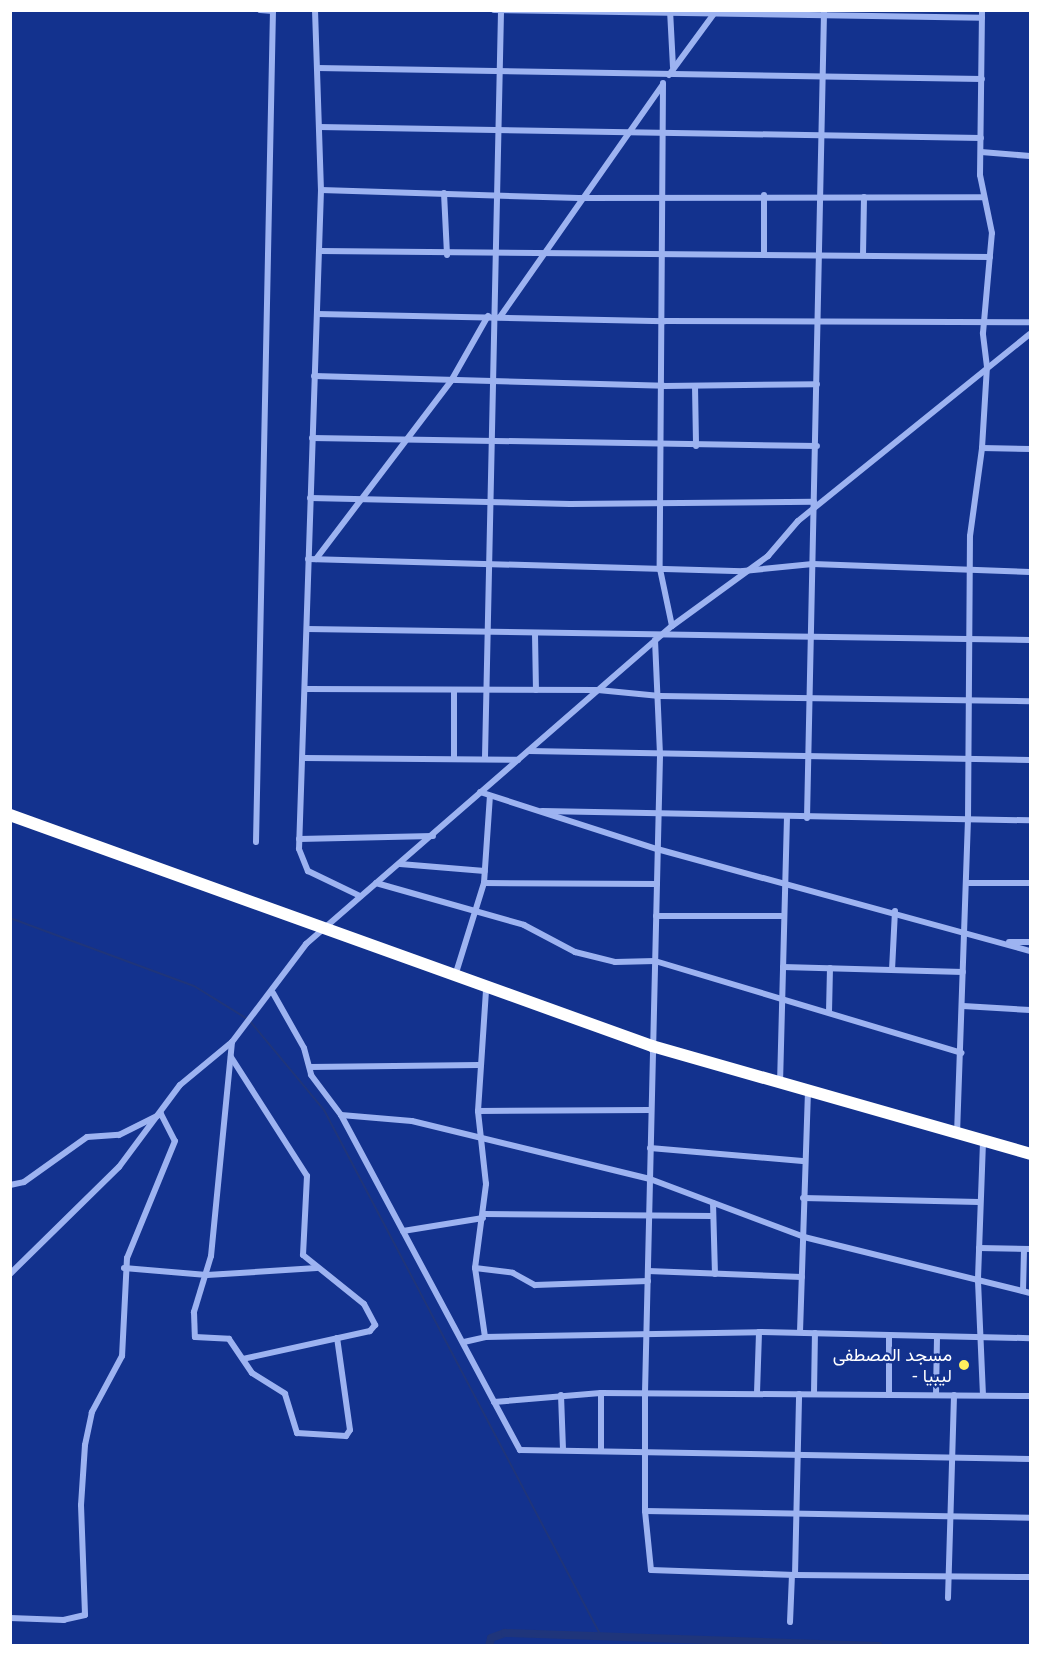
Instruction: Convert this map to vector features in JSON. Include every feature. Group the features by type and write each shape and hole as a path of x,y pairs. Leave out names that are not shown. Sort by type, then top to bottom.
{"highway":[{"path":"10,815 455,978 652,1046 1030,1154"}],"street":[{"path":"256,842 273,11 260,10"},
{"path":"315,10 321,190 320,251 308,559 307,689 298,839 300,858 308,871 360,896"},
{"path":"494,10 824,13 982,18"},
{"path":"485,757 490,382 496,255 496,129 501,10"},
{"path":"957,1134 963,1006 971,700 971,519 982,448 987,367 984,322 991,226 982,197 982,10"},
{"path":"670,11 673,68"},
{"path":"316,560 451,381 579,198 715,12"},
{"path":"807,818 817,446 818,135 824,13"},
{"path":"317,68 498,68 669,74 982,79"},
{"path":"663,83 665,133 664,386 660,570 672,626"},
{"path":"319,127 981,138"},
{"path":"981,152 1030,156"},
{"path":"321,190 579,198 764,195 982,197"},
{"path":"444,193 447,255"},
{"path":"764,195 764,253"},
{"path":"863,255 864,197"},
{"path":"320,251 447,255 764,253 990,257"},
{"path":"317,314 664,321 1030,322"},
{"path":"10,1274 108,1179 161,1114 180,1085 232,1042 273,993 303,948 375,883 434,836 480,792 655,640 743,571 768,556 814,505 944,406 987,367 1030,334"},
{"path":"314,376 664,386 817,384"},
{"path":"695,386 696,446"},
{"path":"312,438 404,441 491,440 663,446 817,446"},
{"path":"982,448 1030,449"},
{"path":"310,498 490,503 814,505"},
{"path":"308,559 660,570 743,571 813,564 1030,572"},
{"path":"308,629 488,635 665,633 972,637 1030,640"},
{"path":"535,634 536,690"},
{"path":"655,640 660,696 660,756 656,816 657,884 645,1393 645,1511 649,1567 655,1573 1030,1577"},
{"path":"307,689 598,690 660,696 1030,701"},
{"path":"454,690 454,757"},
{"path":"529,751 660,756 1030,760"},
{"path":"304,758 485,757 518,760"},
{"path":"480,792 533,811 657,849 965,930 1030,951"},
{"path":"455,978 478,914 484,883 490,796"},
{"path":"533,811 656,816 1030,820"},
{"path":"780,1084 786,818"},
{"path":"298,839 434,836"},
{"path":"399,864 485,872"},
{"path":"375,883 530,927 575,952 615,962 655,961 782,997 961,1053"},
{"path":"484,883 657,884"},
{"path":"966,883 1030,884"},
{"path":"892,970 895,911"},
{"path":"656,916 784,915"},
{"path":"999,941 1030,942"},
{"path":"783,967 963,972"},
{"path":"829,1012 830,968"},
{"path":"485,1337 475,1268 483,1216 486,1168 478,1111 479,1065 486,989"},
{"path":"273,993 310,1067 341,1115 464,1342 517,1448 799,1456 1030,1459"},
{"path":"963,1006 1030,1010"},
{"path":"232,1042 207,1275 194,1312 195,1337 229,1339 256,1376 285,1394 297,1433 346,1436 350,1430 336,1338"},
{"path":"231,1057 307,1176 300,1246 317,1268 348,1289 374,1320 372,1330 243,1359"},
{"path":"310,1067 479,1065"},
{"path":"800,1332 804,1237 802,1161 808,1092"},
{"path":"478,1111 650,1110"},
{"path":"10,1185 24,1182 87,1137 119,1136 161,1114"},
{"path":"10,1618 64,1620 85,1615 81,1474 91,1416 122,1356 124,1268 176,1144 161,1114"},
{"path":"341,1115 402,1119 650,1179 804,1237 1027,1292 1027,1249 979,1248"},
{"path":"983,1142 979,1202 978,1281 983,1395"},
{"path":"650,1148 802,1161"},
{"path":"803,1198 979,1202"},
{"path":"713,1203 715,1274"},
{"path":"403,1231 483,1216 649,1218 712,1216"},
{"path":"124,1268 207,1275 317,1268"},
{"path":"475,1268 513,1273 535,1285 648,1281"},
{"path":"648,1271 802,1277"},
{"path":"464,1342 485,1337 759,1332 1030,1338"},
{"path":"757,1393 759,1332"},
{"path":"814,1394 815,1333"},
{"path":"889,1336 889,1395"},
{"path":"936,1395 937,1337"},
{"path":"494,1402 601,1393 1030,1396"},
{"path":"601,1393 601,1451"},
{"path":"790,1622 797,1515 799,1394"},
{"path":"561,1395 563,1450"},
{"path":"948,1598 950,1458 954,1395"},
{"path":"645,1511 1030,1518"}],"waterway":[{"path":"10,918 194,986 249,1020 324,1110 601,1636"},
{"path":"489,1646 491,1638 505,1633 879,1646"}],"place":[{"name":"مسجد المصطفى - ليبيا","path":"964,1365"}]}
